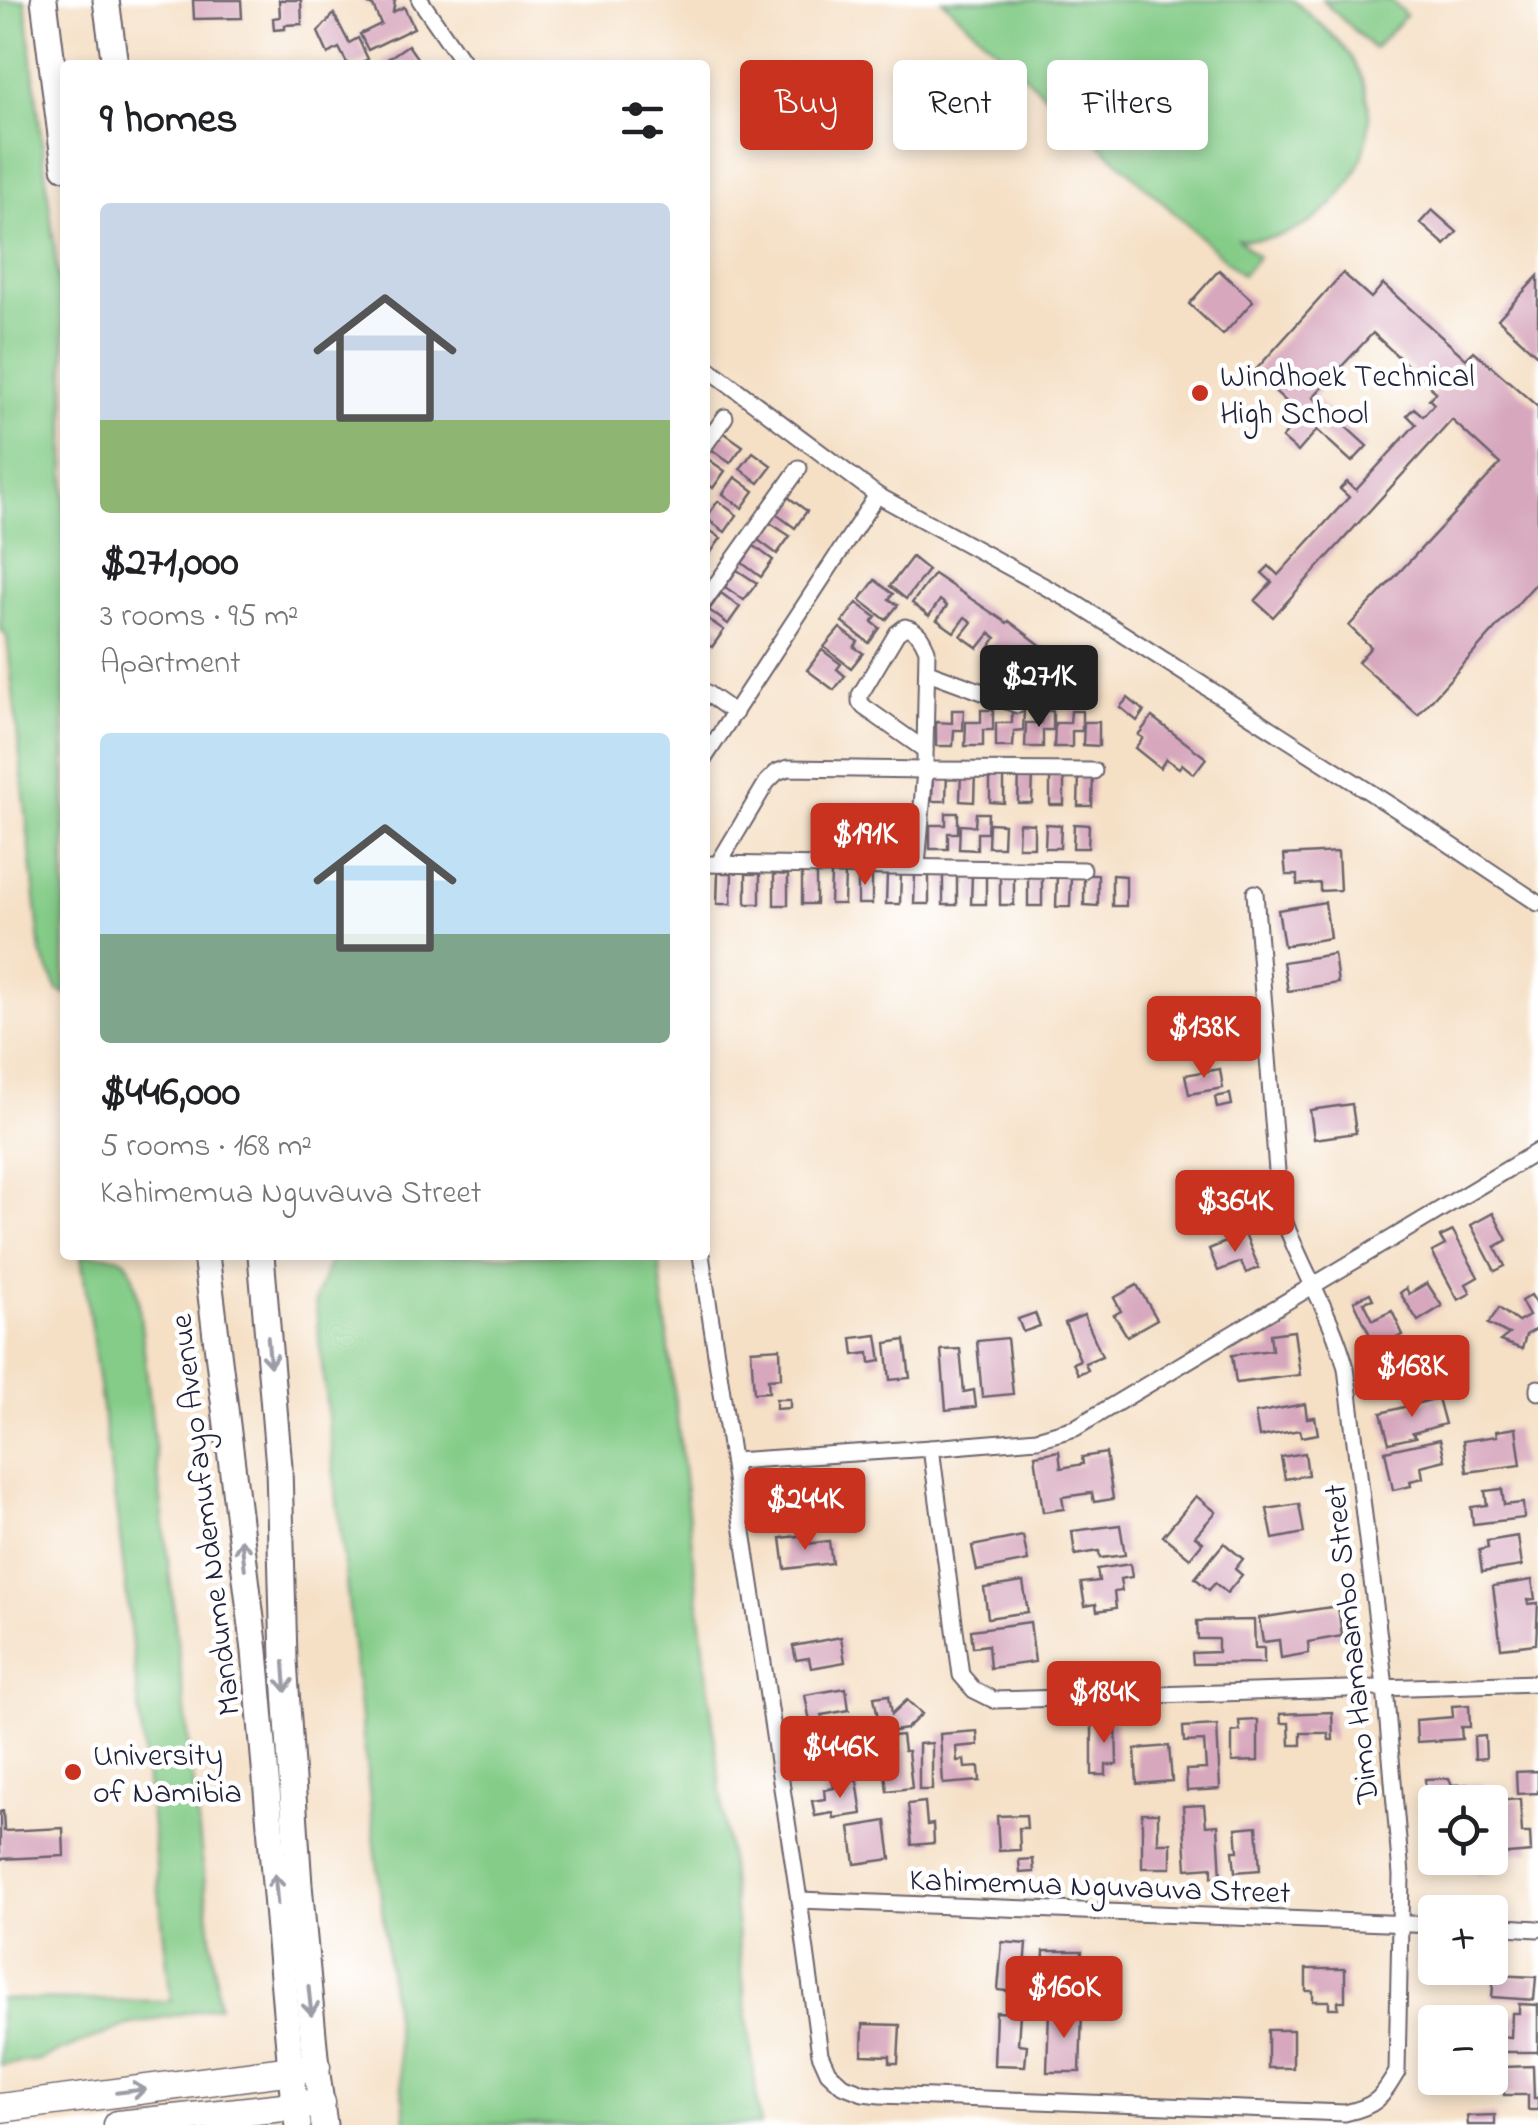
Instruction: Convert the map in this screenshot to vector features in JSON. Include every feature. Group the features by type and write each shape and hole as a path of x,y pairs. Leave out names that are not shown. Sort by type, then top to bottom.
{"highway":[{"path":"0,2108 304,2069"},
{"path":"118,2125 309,2114"}],"main road":[{"path":"44,0 60,128"},
{"path":"106,0 113,60"},
{"name":"Mandume Ndemufayo Avenue","path":"207,1260 309,2114"},
{"name":"Mandume Ndemufayo Avenue","path":"262,1260 279,1467 284,1660 304,2069"}],"street":[{"path":"420,0 462,60"},
{"path":"710,370 877,495 1076,602 1538,903"},
{"path":"710,438 725,417"},
{"path":"710,593 799,468"},
{"path":"710,750 877,495"},
{"path":"917,866 925,750 927,650 914,629 905,627 897,633 860,695 860,702 925,750"},
{"path":"928,672 1018,705"},
{"path":"710,696 735,713"},
{"path":"711,864 766,782 788,768 1094,771"},
{"path":"711,864 1083,870"},
{"name":"Dimo Hamaambo Street","path":"1255,893 1280,1209 1337,1335 1346,1368 1385,1688 1401,1876 1400,1924"},
{"path":"733,1461 1037,1439 1075,1428 1538,1151"},
{"path":"701,1260 820,2054 828,2072 862,2093 880,2095 1345,2113 1368,2108 1386,2092 1397,2072 1400,1924"},
{"path":"931,1448 961,1674 974,1690 994,1700 1538,1683"},
{"name":"Kahimemua Nguvauva Street","path":"799,1900 1418,1925"},
{"path":"1508,1927 1538,1929"}],"green space":[{"path":"0,0 25,0 60,295 60,991 41,953 7,636 0,629"},
{"path":"942,0 1293,0 1343,46 1358,69 1369,111 1367,141 1357,169 1322,214 1297,229 1269,238 1238,239 1258,257 1242,275 1106,150 1208,150 1208,60 1047,60 1047,96 1027,78 1027,60 1007,60"},
{"path":"1322,0 1391,0 1406,15 1374,49"},
{"path":"82,1260 123,1260 132,1272 138,1298 219,2006 128,2025 38,2060 0,2065 0,1999 171,2001 121,1545"},
{"path":"330,1260 659,1260 760,2125 406,2125 315,1301"}],"building":[{"path":"193,0 241,0 242,18 194,19"},
{"path":"279,0 301,0 302,24 274,30 273,18 280,17"},
{"path":"360,0 395,0 393,12 404,7 414,28 368,50 360,34 381,24 373,6"},
{"path":"334,14 349,43 358,38 368,59 345,60 339,48 328,54 318,32"},
{"path":"408,45 418,60 386,60"},
{"path":"1432,210 1457,232 1445,245 1420,223"},
{"path":"1219,270 1253,301 1223,335 1189,304"},
{"path":"1343,273 1371,298 1383,284 1466,359 1474,351 1538,407 1538,581 1418,715 1358,662 1371,647 1349,626 1500,464 1452,420 1273,617 1255,601 1272,582 1262,573 1269,566 1278,575 1349,497 1340,489 1347,482 1356,490 1416,424 1407,415 1414,408 1423,416 1434,404 1429,399 1436,392 1373,333 1313,397 1367,446 1352,462 1317,430 1298,452 1282,438 1302,416 1254,372"},
{"path":"1538,276 1538,356 1498,319"},
{"path":"723,432 743,446 730,463 711,449"},
{"path":"753,452 772,466 759,483 740,469"},
{"path":"710,460 725,471 713,488 710,486"},
{"path":"735,477 754,491 742,508 723,494"},
{"path":"788,497 807,511 795,528 776,514"},
{"path":"718,501 737,515 725,532 710,521 710,512"},
{"path":"770,523 790,536 777,554 758,540"},
{"path":"710,530 721,538 710,554"},
{"path":"754,546 773,560 761,577 742,563"},
{"path":"912,557 928,570 906,599 890,586"},
{"path":"737,570 757,583 744,600 725,587"},
{"path":"934,574 1009,621 1076,672 1055,702 1010,669 1020,655 1014,649 1003,663 987,651 996,638 990,633 978,648 961,636 972,622 965,617 954,632 937,620 947,606 940,600 929,616 912,603"},
{"path":"875,580 893,594 889,599 898,605 886,620 860,600"},
{"path":"721,593 740,607 728,624 710,609"},
{"path":"857,603 876,617 872,622 880,628 869,643 842,622"},
{"path":"710,620 724,630 710,646"},
{"path":"840,628 858,642 854,647 863,653 851,668 824,647"},
{"path":"822,650 841,664 837,669 845,676 834,690 807,670"},
{"path":"1128,698 1144,711 1137,721 1120,707"},
{"path":"952,710 964,710 963,730 954,730 953,746 936,746 936,722 952,723"},
{"path":"981,710 993,710 993,730 983,730 983,746 965,746 966,722 981,722"},
{"path":"1012,711 1024,711 1023,730 1014,731 1013,747 996,747 996,723 1012,723"},
{"path":"1042,711 1053,711 1053,730 1043,730 1043,747 1025,747 1026,723 1041,723"},
{"path":"1071,711 1082,711 1082,731 1072,731 1072,747 1054,747 1055,723 1070,723"},
{"path":"1152,717 1206,758 1194,774 1182,764 1179,768 1166,759 1160,768 1135,748 1143,738 1138,735"},
{"path":"1084,722 1099,722 1099,746 1083,745"},
{"path":"933,770 947,771 946,801 932,801"},
{"path":"961,771 975,771 974,802 960,801"},
{"path":"990,772 1004,772 1004,803 990,802"},
{"path":"1019,772 1033,773 1032,803 1018,803"},
{"path":"1050,774 1064,775 1064,805 1050,805"},
{"path":"1079,775 1093,775 1092,806 1078,806"},
{"path":"946,813 958,813 958,833 948,833 948,849 930,849 930,825 946,825"},
{"path":"976,813 988,813 987,833 977,833 977,850 959,849 960,825 975,826"},
{"path":"989,823 1004,824 1003,847 988,847"},
{"path":"1019,823 1034,824 1034,847 1018,847"},
{"path":"1046,824 1061,825 1060,848 1045,848"},
{"path":"1074,824 1089,825 1088,848 1073,848"},
{"path":"1338,852 1340,890 1320,891 1320,883 1297,885 1297,875 1286,875 1284,855"},
{"path":"718,873 732,873 731,904 717,904"},
{"path":"802,873 816,873 816,904 802,904"},
{"path":"858,873 872,873 872,904 858,904"},
{"path":"746,874 760,874 760,904 746,904"},
{"path":"774,874 788,875 788,905 774,905"},
{"path":"831,874 845,874 844,904 830,904"},
{"path":"887,874 901,874 900,904 886,904"},
{"path":"915,874 929,874 929,904 914,904"},
{"path":"943,874 957,874 957,905 943,905"},
{"path":"972,874 986,874 986,904 971,904"},
{"path":"1000,874 1014,874 1014,905 1000,905"},
{"path":"1028,875 1042,876 1042,906 1028,906"},
{"path":"1084,875 1098,875 1098,906 1084,905"},
{"path":"1112,875 1126,876 1126,906 1112,906"},
{"path":"1057,876 1071,876 1070,907 1056,907"},
{"path":"1325,902 1330,938 1284,946 1278,910"},
{"path":"1334,954 1338,983 1288,991 1283,962"},
{"path":"1219,1015 1224,1048 1190,1054 1187,1035 1175,1037 1173,1023"},
{"path":"1220,1069 1223,1088 1189,1094 1185,1075"},
{"path":"1230,1094 1232,1105 1217,1108 1215,1097"},
{"path":"1352,1104 1356,1133 1314,1139 1310,1110"},
{"path":"1493,1213 1507,1240 1495,1247 1505,1266 1495,1271 1471,1225"},
{"path":"1453,1231 1478,1277 1466,1284 1471,1293 1458,1300 1432,1252 1445,1245 1440,1237"},
{"path":"1245,1234 1259,1268 1246,1273 1241,1262 1218,1271 1209,1249"},
{"path":"1427,1283 1442,1306 1418,1321 1400,1293 1406,1288 1409,1294"},
{"path":"1137,1285 1157,1319 1127,1336 1114,1315 1121,1311 1114,1298"},
{"path":"1370,1293 1373,1299 1364,1302 1373,1320 1392,1311 1403,1335 1376,1348 1354,1301"},
{"path":"1531,1295 1538,1306 1538,1328 1526,1335 1522,1349 1500,1341 1509,1334 1488,1324 1499,1308 1518,1322 1529,1316 1521,1301"},
{"path":"1035,1313 1040,1326 1023,1332 1018,1319"},
{"path":"1084,1315 1102,1356 1085,1363 1088,1370 1078,1374 1073,1363 1080,1360 1065,1323"},
{"path":"1294,1331 1300,1375 1236,1383 1232,1355 1272,1350 1270,1334"},
{"path":"877,1335 881,1361 870,1363 869,1353 854,1355 852,1338"},
{"path":"1007,1338 1013,1394 982,1397 977,1341"},
{"path":"905,1340 910,1378 890,1380 886,1343"},
{"path":"780,1348 781,1378 768,1379 769,1392 754,1393 751,1350"},
{"path":"960,1349 964,1392 974,1390 976,1407 946,1410 941,1350"},
{"path":"1419,1357 1425,1378 1373,1393 1367,1372"},
{"path":"1438,1398 1445,1424 1389,1443 1381,1413"},
{"path":"776,1399 790,1399 790,1408 776,1409"},
{"path":"1305,1404 1307,1418 1315,1417 1318,1434 1301,1437 1300,1430 1259,1437 1255,1413"},
{"path":"1516,1428 1521,1465 1467,1472 1463,1441 1497,1436 1496,1431"},
{"path":"1440,1439 1445,1460 1421,1466 1423,1478 1393,1490 1385,1451"},
{"path":"1059,1451 1061,1468 1083,1464 1082,1457 1106,1453 1113,1499 1094,1502 1092,1493 1062,1497 1064,1509 1043,1512 1035,1455"},
{"path":"1305,1453 1308,1475 1285,1479 1281,1457"},
{"path":"1502,1489 1504,1505 1523,1503 1524,1518 1473,1524 1471,1507 1487,1505 1485,1491"},
{"path":"1196,1496 1216,1512 1195,1536 1203,1542 1190,1558 1163,1536"},
{"path":"1299,1504 1304,1533 1273,1539 1267,1509"},
{"path":"1120,1525 1125,1555 1100,1558 1099,1551 1075,1555 1072,1531"},
{"path":"806,1535 807,1544 829,1541 832,1563 785,1569 781,1538"},
{"path":"1023,1536 1028,1561 977,1571 972,1546"},
{"path":"1518,1536 1522,1566 1482,1572 1479,1550 1488,1548 1487,1541"},
{"path":"1224,1543 1243,1559 1235,1569 1242,1575 1227,1593 1215,1583 1209,1590 1195,1578"},
{"path":"1130,1564 1132,1577 1120,1579 1122,1591 1114,1592 1116,1608 1097,1611 1096,1604 1085,1606 1081,1583 1099,1581 1097,1569"},
{"path":"1532,1580 1535,1599 1527,1600 1528,1604 1538,1603 1536,1644 1501,1648 1493,1586"},
{"path":"1023,1582 1028,1612 988,1618 984,1588"},
{"path":"1338,1606 1342,1636 1308,1642 1309,1653 1281,1658 1279,1640 1263,1642 1259,1618"},
{"path":"1254,1620 1255,1648 1264,1648 1264,1663 1193,1664 1192,1653 1218,1652 1218,1639 1198,1639 1197,1621"},
{"path":"1030,1622 1035,1662 990,1668 988,1645 973,1647 971,1630"},
{"path":"841,1637 845,1662 811,1668 809,1658 796,1660 793,1646"},
{"path":"846,1688 849,1710 822,1715 823,1725 811,1727 805,1695"},
{"path":"889,1695 892,1714 907,1700 922,1714 906,1729 881,1733 874,1697"},
{"path":"1469,1705 1470,1727 1461,1727 1462,1739 1417,1742 1416,1720 1453,1717 1452,1706"},
{"path":"1332,1712 1333,1740 1329,1740 1328,1733 1301,1733 1301,1745 1290,1745 1289,1723 1281,1723 1280,1714"},
{"path":"1258,1720 1258,1761 1232,1762 1232,1732 1240,1731 1239,1721"},
{"path":"1116,1721 1117,1765 1106,1765 1106,1775 1092,1775 1092,1722"},
{"path":"1217,1725 1220,1789 1187,1791 1186,1770 1206,1769 1204,1741 1184,1742 1183,1727"},
{"path":"977,1731 978,1745 956,1747 957,1761 964,1760 965,1768 979,1767 980,1781 943,1784 940,1734"},
{"path":"902,1735 912,1788 887,1791 881,1737"},
{"path":"1485,1736 1486,1758 1475,1759 1474,1737"},
{"path":"869,1742 872,1766 851,1768 848,1744"},
{"path":"932,1743 932,1790 919,1790 919,1744"},
{"path":"1169,1746 1172,1781 1137,1784 1135,1749"},
{"path":"1538,1771 1538,1793 1517,1794 1516,1772"},
{"path":"1449,1778 1452,1785 1425,1785 1425,1779"},
{"path":"857,1780 862,1814 815,1816 812,1801 825,1799 824,1790 834,1788 833,1783"},
{"path":"1520,1799 1522,1833 1530,1833 1531,1852 1508,1854 1508,1800"},
{"path":"925,1802 927,1825 933,1824 934,1843 912,1845 908,1804"},
{"path":"1204,1805 1206,1826 1218,1825 1221,1877 1212,1877 1212,1867 1187,1869 1183,1806"},
{"path":"3,1811 4,1831 63,1828 64,1856 0,1859"},
{"path":"1142,1813 1158,1813 1158,1843 1171,1843 1171,1868 1142,1868"},
{"path":"1026,1815 1027,1828 1019,1828 1020,1850 999,1851 997,1816"},
{"path":"886,1821 891,1859 855,1864 850,1827"},
{"path":"1257,1826 1260,1870 1235,1872 1236,1828"},
{"path":"1033,1859 1034,1872 1020,1873 1019,1860"},
{"path":"1002,1942 1027,1944 1023,1993 998,1990"},
{"path":"1044,1951 1082,1951 1081,1975 1062,1974 1061,1982 1043,1982"},
{"path":"1306,1969 1345,1969 1345,2001 1338,2001 1338,2008 1329,2008 1329,2001 1313,2001 1313,1991 1306,1991"},
{"path":"1508,1976 1536,1977 1534,2000 1492,1997 1493,1985 1508,1985"},
{"path":"1519,2004 1538,2005 1538,2052 1508,2052 1512,2013 1519,2013"},
{"path":"1049,2009 1082,2010 1080,2072 1047,2072"},
{"path":"996,2012 1020,2013 1018,2044 1027,2045 1025,2066 994,2065"},
{"path":"863,2024 900,2025 898,2063 890,2063 890,2056 862,2055"},
{"path":"1268,2030 1293,2030 1293,2068 1268,2068"},
{"path":"1533,2066 1538,2110 1528,2110 1528,2095 1508,2095 1508,2067"},
{"path":"1495,2115 1495,2125 1468,2125 1467,2116"}],"place":[{"name":"Windhoek Technical High School","path":"1200,393"},
{"name":"University of Namibia","path":"73,1772"}]}
